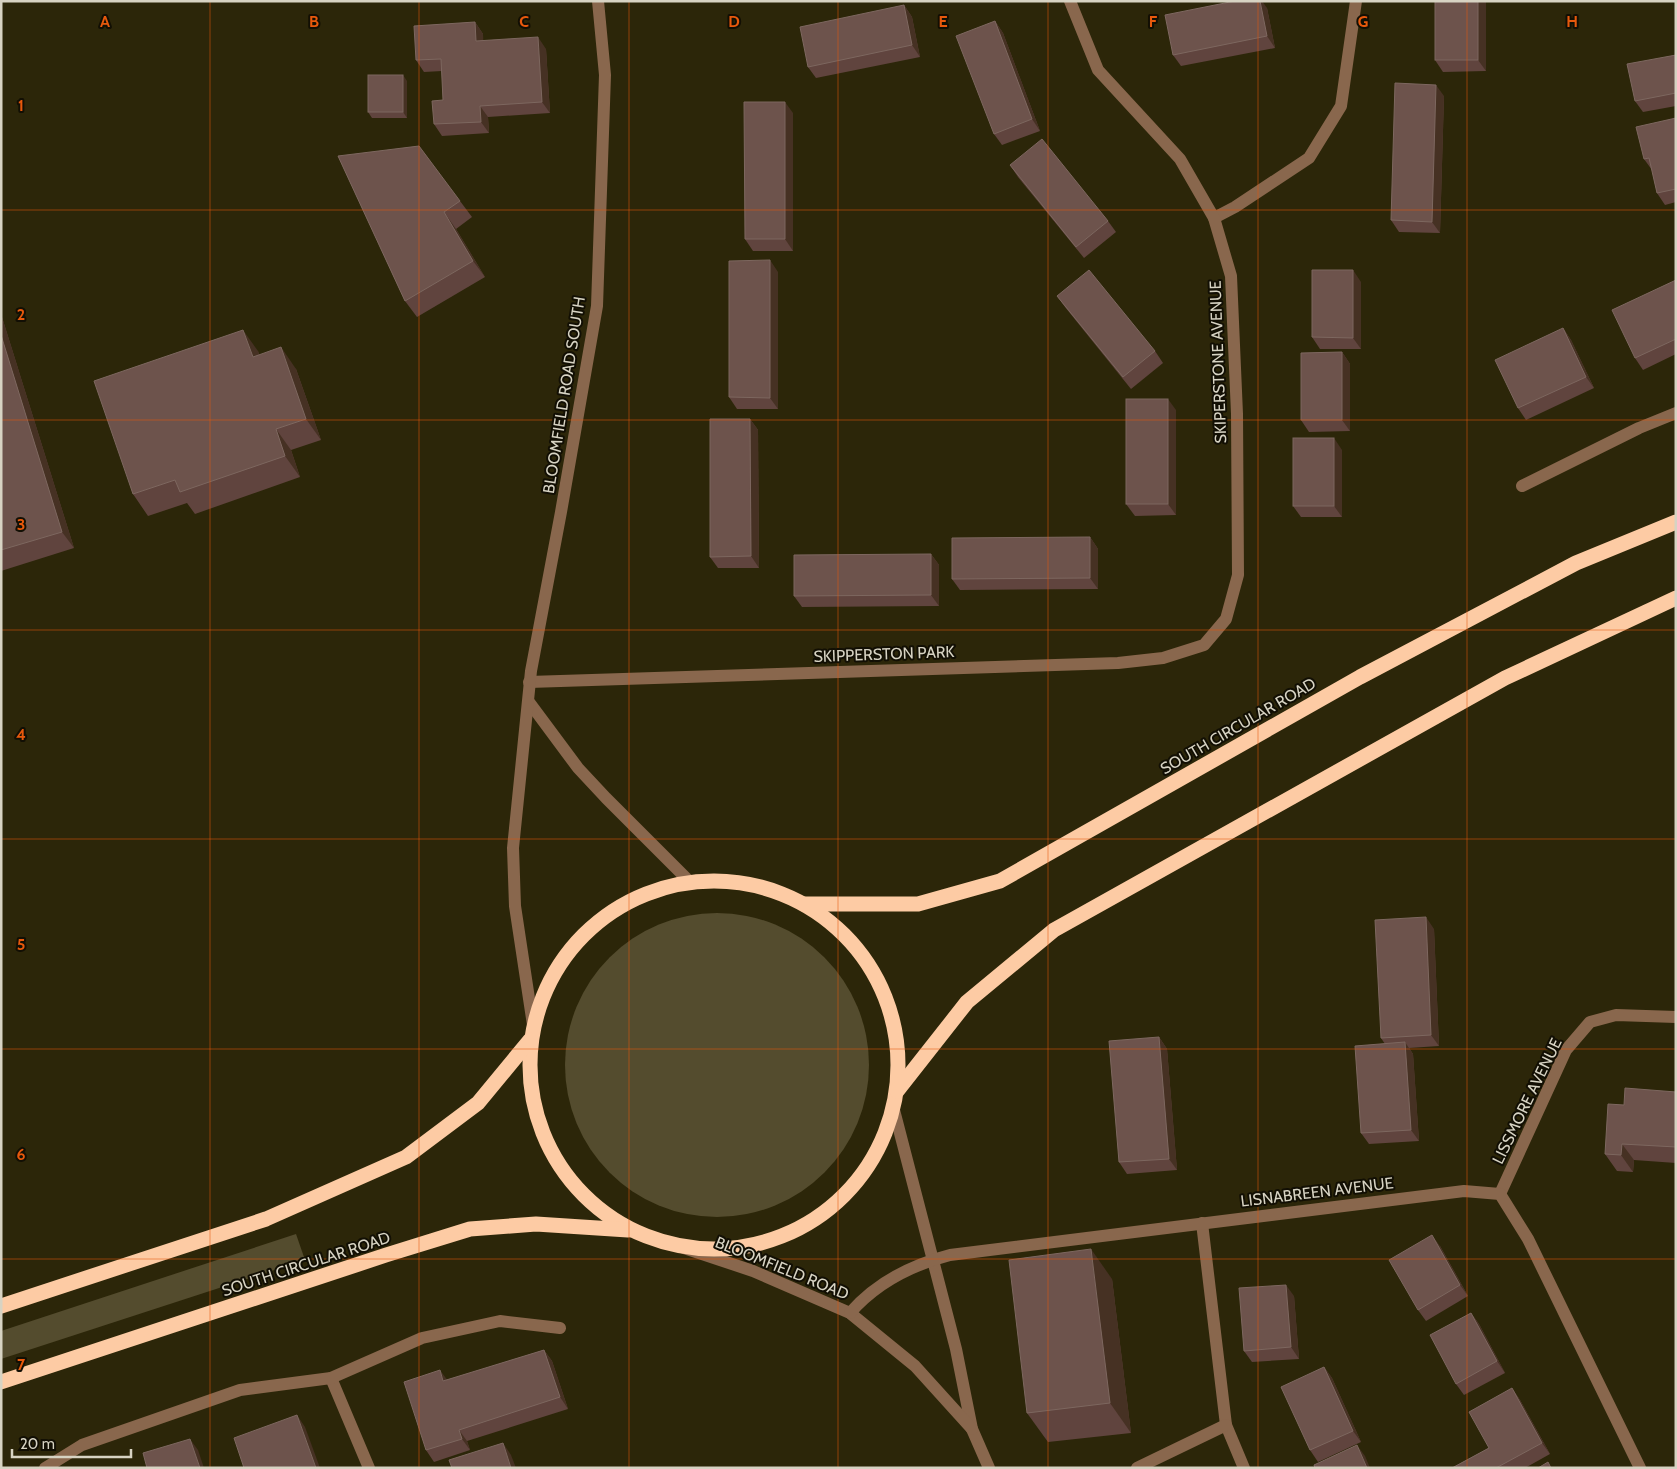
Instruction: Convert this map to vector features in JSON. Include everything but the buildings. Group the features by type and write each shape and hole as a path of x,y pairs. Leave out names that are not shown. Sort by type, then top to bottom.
{"highway":[{"name":"SOUTH CIRCULAR ROAD","path":"804,904 918,904 1000,882 1360,676 1576,563 1676,522"},
{"path":"897,1091 967,1002 1054,930 1505,678 1676,598"},
{"path":"1,1306 266,1219 406,1157 478,1103 531,1032 554,972 589,928 636,897 690,882 730,881 768,888 804,904 848,938 880,983 897,1036 897,1091 894,1110 872,1161 837,1203 792,1233 739,1249 684,1248 629,1230 591,1205 561,1170 540,1130 529,1085 531,1032"},
{"name":"SOUTH CIRCULAR ROAD","path":"1,1382 470,1229 536,1224 629,1230"}],"street":[{"name":"BLOOMFIELD ROAD SOUTH","path":"531,1032 515,906 513,848 529,702 529,682 597,306 605,75 598,1"},
{"name":"SKIPERSTONE AVENUE","path":"1070,1 1098,70 1180,159 1214,218 1231,276 1237,414 1238,575 1226,619"},
{"path":"1214,218 1309,158 1341,106 1356,1"},
{"path":"1522,486 1639,428 1676,413"},
{"name":"SKIPPERSTON PARK","path":"529,682 1118,662 1163,658 1204,645 1226,619"},
{"path":"529,702 578,768 690,882"},
{"name":"LISSMORE AVENUE","path":"1500,1194 1566,1050 1590,1022 1616,1015 1676,1017"},
{"name":"BLOOMFIELD ROAD","path":"894,1110 956,1349 972,1429 989,1468"},
{"name":"LISNABREEN AVENUE","path":"850,1313 863,1298 887,1280 932,1260 950,1255 1464,1191 1500,1194"},
{"path":"1500,1194 1528,1239 1640,1468"},
{"path":"1202,1223 1226,1425 1244,1468"},
{"name":"BLOOMFIELD ROAD","path":"684,1248 754,1271 850,1313 915,1366 972,1429"},
{"path":"45,1468 82,1445 240,1390 331,1378 422,1338 500,1321 560,1328"},
{"path":"331,1378 369,1468"},
{"path":"1137,1468 1226,1425"}],"shaded area":[{"path":"717,913 747,916 775,925 801,939 824,958 843,981 857,1007 866,1035 869,1065 866,1095 857,1123 843,1149 824,1172 801,1191 775,1205 747,1214 717,1217 687,1214 659,1205 633,1191 610,1172 591,1149 577,1123 568,1095 565,1065 568,1035 577,1007 591,981 610,958 633,939 659,925 687,916"},
{"path":"296,1234 305,1260 1,1359 1,1331"}]}
